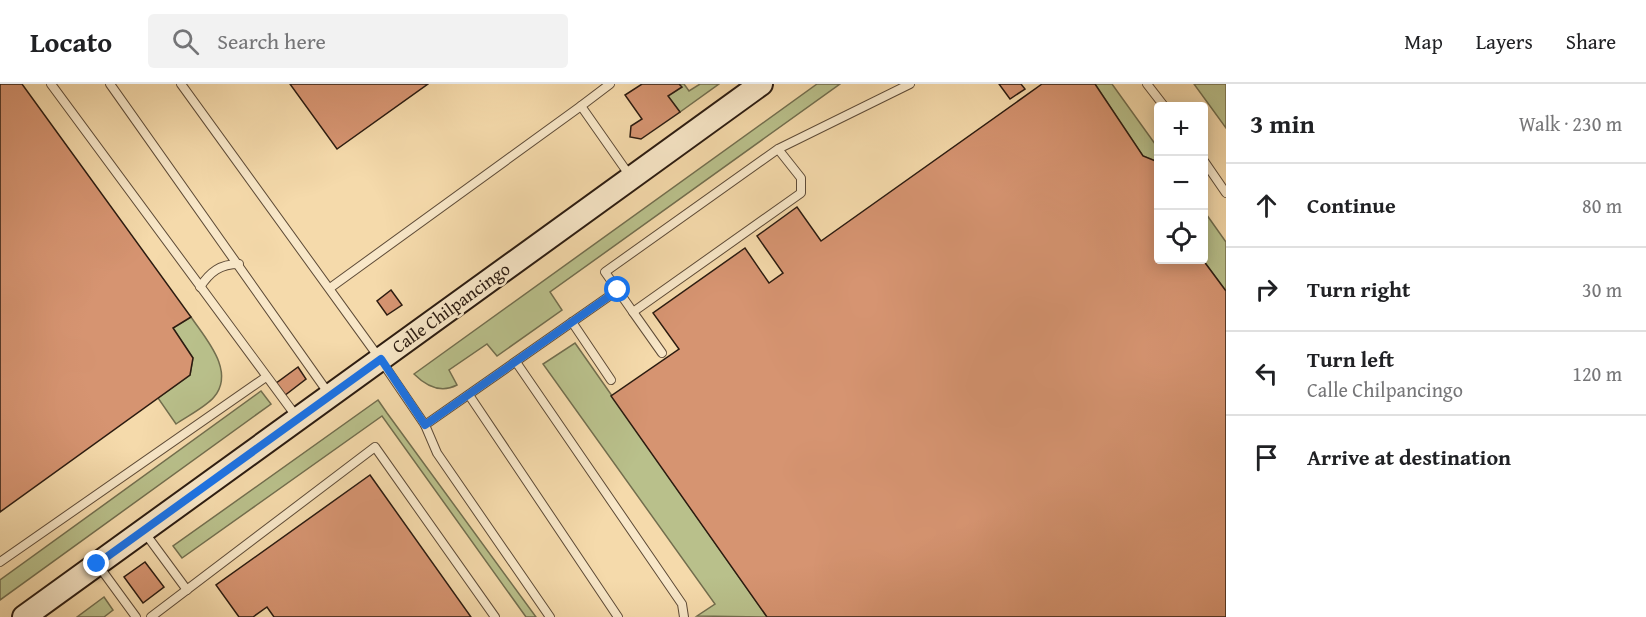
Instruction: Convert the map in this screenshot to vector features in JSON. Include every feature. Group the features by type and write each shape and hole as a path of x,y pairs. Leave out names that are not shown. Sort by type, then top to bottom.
{"street":[{"name":"Calle Chilpancingo","path":"24,617 761,84"}],"lane":[{"path":"51,84 298,419"},
{"path":"110,84 330,396"},
{"path":"181,84 381,359 425,425 437,453 550,617"},
{"path":"330,288 610,84"},
{"path":"662,353 605,272 778,149 910,84"},
{"path":"1147,84 1161,102"},
{"path":"581,106 632,178"},
{"path":"633,312 801,193 801,178 778,149"},
{"path":"1208,169 1226,193"},
{"path":"200,287 216,269 226,264 239,264"},
{"path":"425,425 618,290"},
{"path":"572,322 611,380"},
{"path":"516,362 682,604 684,617"},
{"path":"0,562 266,377"},
{"path":"469,395 618,617"},
{"path":"155,616 375,447 495,617"},
{"path":"144,531 187,590"},
{"path":"97,564 136,617"}],"green space":[{"path":"679,84 684,84 689,91 700,84 719,84 680,112 668,96 681,87"},
{"path":"817,84 840,84 550,292 562,310 497,356 487,344 449,370 457,385 451,388 439,389 423,382 414,374"},
{"path":"1095,84 1112,84 1154,142 1154,160 1143,156"},
{"path":"1194,84 1226,84 1226,128 1208,102"},
{"path":"1208,217 1226,242 1226,291 1206,264 1208,264"},
{"path":"191,317 216,355 222,376 220,387 214,397 202,408 176,424 158,398 190,375 193,358 173,328"},
{"path":"575,343 767,617 697,616 715,604 543,364"},
{"path":"261,391 271,404 0,600 0,580"},
{"path":"378,400 536,617 526,617 382,416 182,558 173,546"},
{"path":"104,597 113,610 104,617 77,617"}],"building":[{"path":"0,84 22,84 191,317 173,328 193,358 190,375 0,512"},
{"path":"290,84 428,84 337,149"},
{"path":"642,84 679,84 682,87 668,96 680,112 641,139 630,137 631,126 642,119 625,95"},
{"path":"999,84 1021,84 1025,89 1010,99"},
{"path":"1042,84 1095,84 1143,156 1154,160 1154,264 1206,264 1226,291 1226,617 767,617 611,396 679,349 653,313 745,248 769,283 783,273 757,236 797,207 821,241"},
{"path":"391,290 402,305 387,315 377,301"},
{"path":"298,367 306,379 284,396 275,384"},
{"path":"370,475 471,617 274,617 267,607 253,617 239,617 216,585"},
{"path":"145,562 164,587 143,603 124,577"}],"route":[{"path":"97,564 381,359 425,425 618,290"}]}
